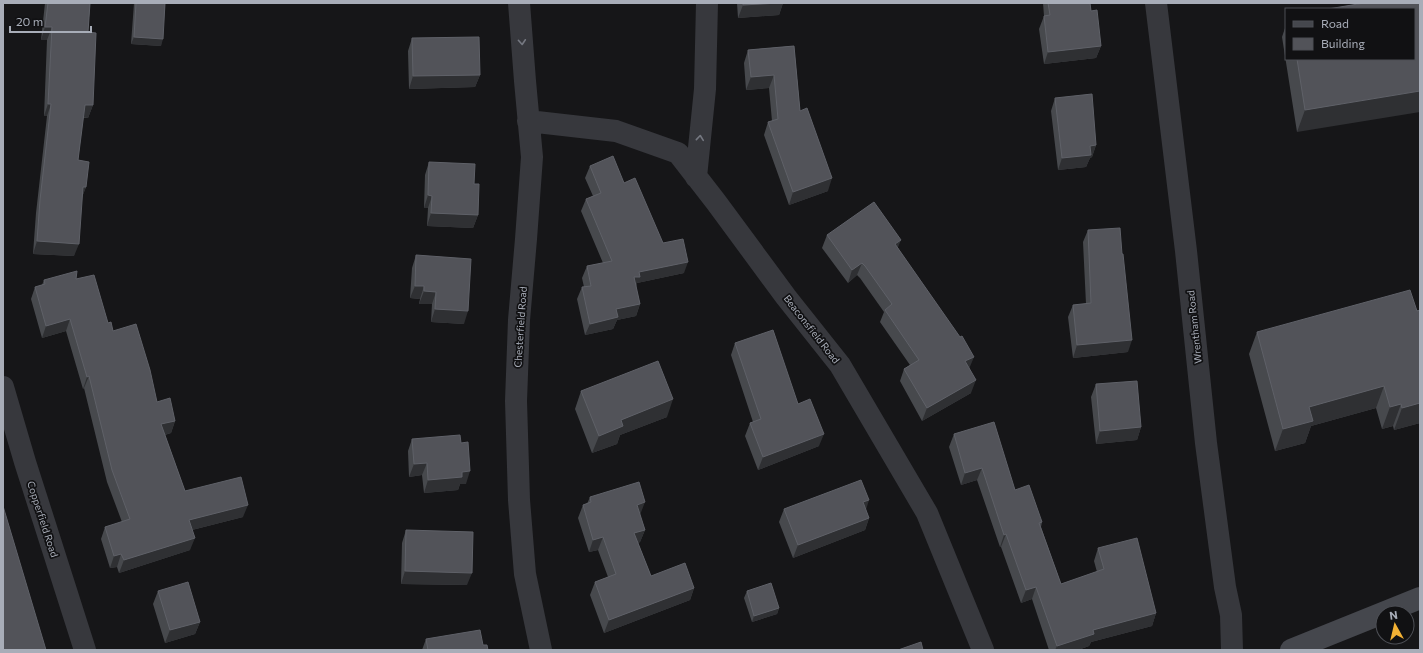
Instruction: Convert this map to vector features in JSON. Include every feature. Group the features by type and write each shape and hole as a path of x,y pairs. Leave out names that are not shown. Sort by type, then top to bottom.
{"main road":[{"path":"1291,650 1420,598"}],"street":[{"name":"Chesterfield Road","path":"519,3 532,157 519,320 516,401 519,500 525,574 541,650"},
{"path":"696,177 705,89 707,3"},
{"name":"Wrentham Road","path":"1156,3 1186,250 1206,443 1225,588 1231,615 1232,650"},
{"name":"Beaconsfield Road","path":"528,121 616,131 678,153 786,297 840,365 927,513 983,650"},
{"name":"Copperfield Road","path":"3,387 25,462 85,650"}],"building":[{"path":"48,3 90,3 88,32 96,33 93,105 85,105 78,160 89,162 86,187 83,187 79,244 37,241 51,104 48,104 52,27 45,27"},
{"path":"136,3 165,3 163,39 134,37"},
{"path":"743,3 779,3 743,5"},
{"path":"1048,3 1090,3 1091,11 1097,10 1101,46 1048,52 1044,16 1050,15"},
{"path":"1364,3 1420,3 1420,91 1305,110 1297,60 1415,60 1415,8 1334,8"},
{"path":"479,37 480,75 413,76 412,38"},
{"path":"794,46 800,111 807,108 832,178 793,192 768,122 778,119 774,75 751,77 748,50"},
{"path":"1092,94 1096,145 1090,146 1091,155 1062,158 1055,98"},
{"path":"613,156 624,183 635,178 663,243 683,239 688,262 639,272 640,277 634,277 640,304 616,309 618,317 590,324 582,287 591,286 587,266 612,261 586,199 601,193 590,166"},
{"path":"429,162 475,164 474,184 479,184 478,215 431,213 432,196 428,195"},
{"path":"874,202 901,240 895,244 960,337 962,336 974,357 965,361 976,380 927,408 904,369 919,360 885,310 892,304 865,266 862,263 852,270 827,235"},
{"path":"1120,228 1132,340 1077,345 1073,305 1091,303 1088,230"},
{"path":"416,255 471,259 468,311 435,309 436,292 424,291 424,286 415,286"},
{"path":"77,271 76,279 94,275 108,323 111,322 113,331 136,324 150,370 157,402 170,398 175,421 161,424 185,491 241,477 248,505 189,520 195,538 124,560 121,554 114,556 105,527 130,519 112,470 89,376 87,377 70,319 46,326 35,287 45,284 44,280"},
{"path":"1410,290 1417,311 1420,310 1420,403 1402,408 1401,404 1390,407 1384,386 1309,407 1313,421 1283,429 1257,332"},
{"path":"773,330 798,404 810,399 824,434 763,457 750,423 761,419 735,343"},
{"path":"658,361 673,399 621,420 623,426 599,436 581,391"},
{"path":"1137,381 1141,427 1100,431 1096,384"},
{"path":"994,422 1015,490 1029,485 1042,522 1039,523 1061,584 1104,569 1098,548 1137,538 1156,613 1093,630 1094,634 1057,646 1036,587 1026,590 1006,534 1004,535 982,468 965,473 954,434"},
{"path":"460,435 461,443 468,442 470,471 462,472 462,477 428,480 427,463 414,464 412,439"},
{"path":"861,480 869,500 863,502 869,518 798,545 784,509"},
{"path":"639,482 645,502 637,505 645,530 634,533 651,576 685,563 694,588 609,620 595,582 616,574 603,537 593,540 583,505 591,502 590,497"},
{"path":"3,506 46,650 3,650"},
{"path":"406,530 473,532 472,573 405,571"},
{"path":"188,582 200,622 170,630 158,591"},
{"path":"771,583 779,608 754,616 747,591"},
{"path":"480,630 483,645 487,645 488,650 428,650 426,639"},
{"path":"921,642 923,650 898,650"}]}
